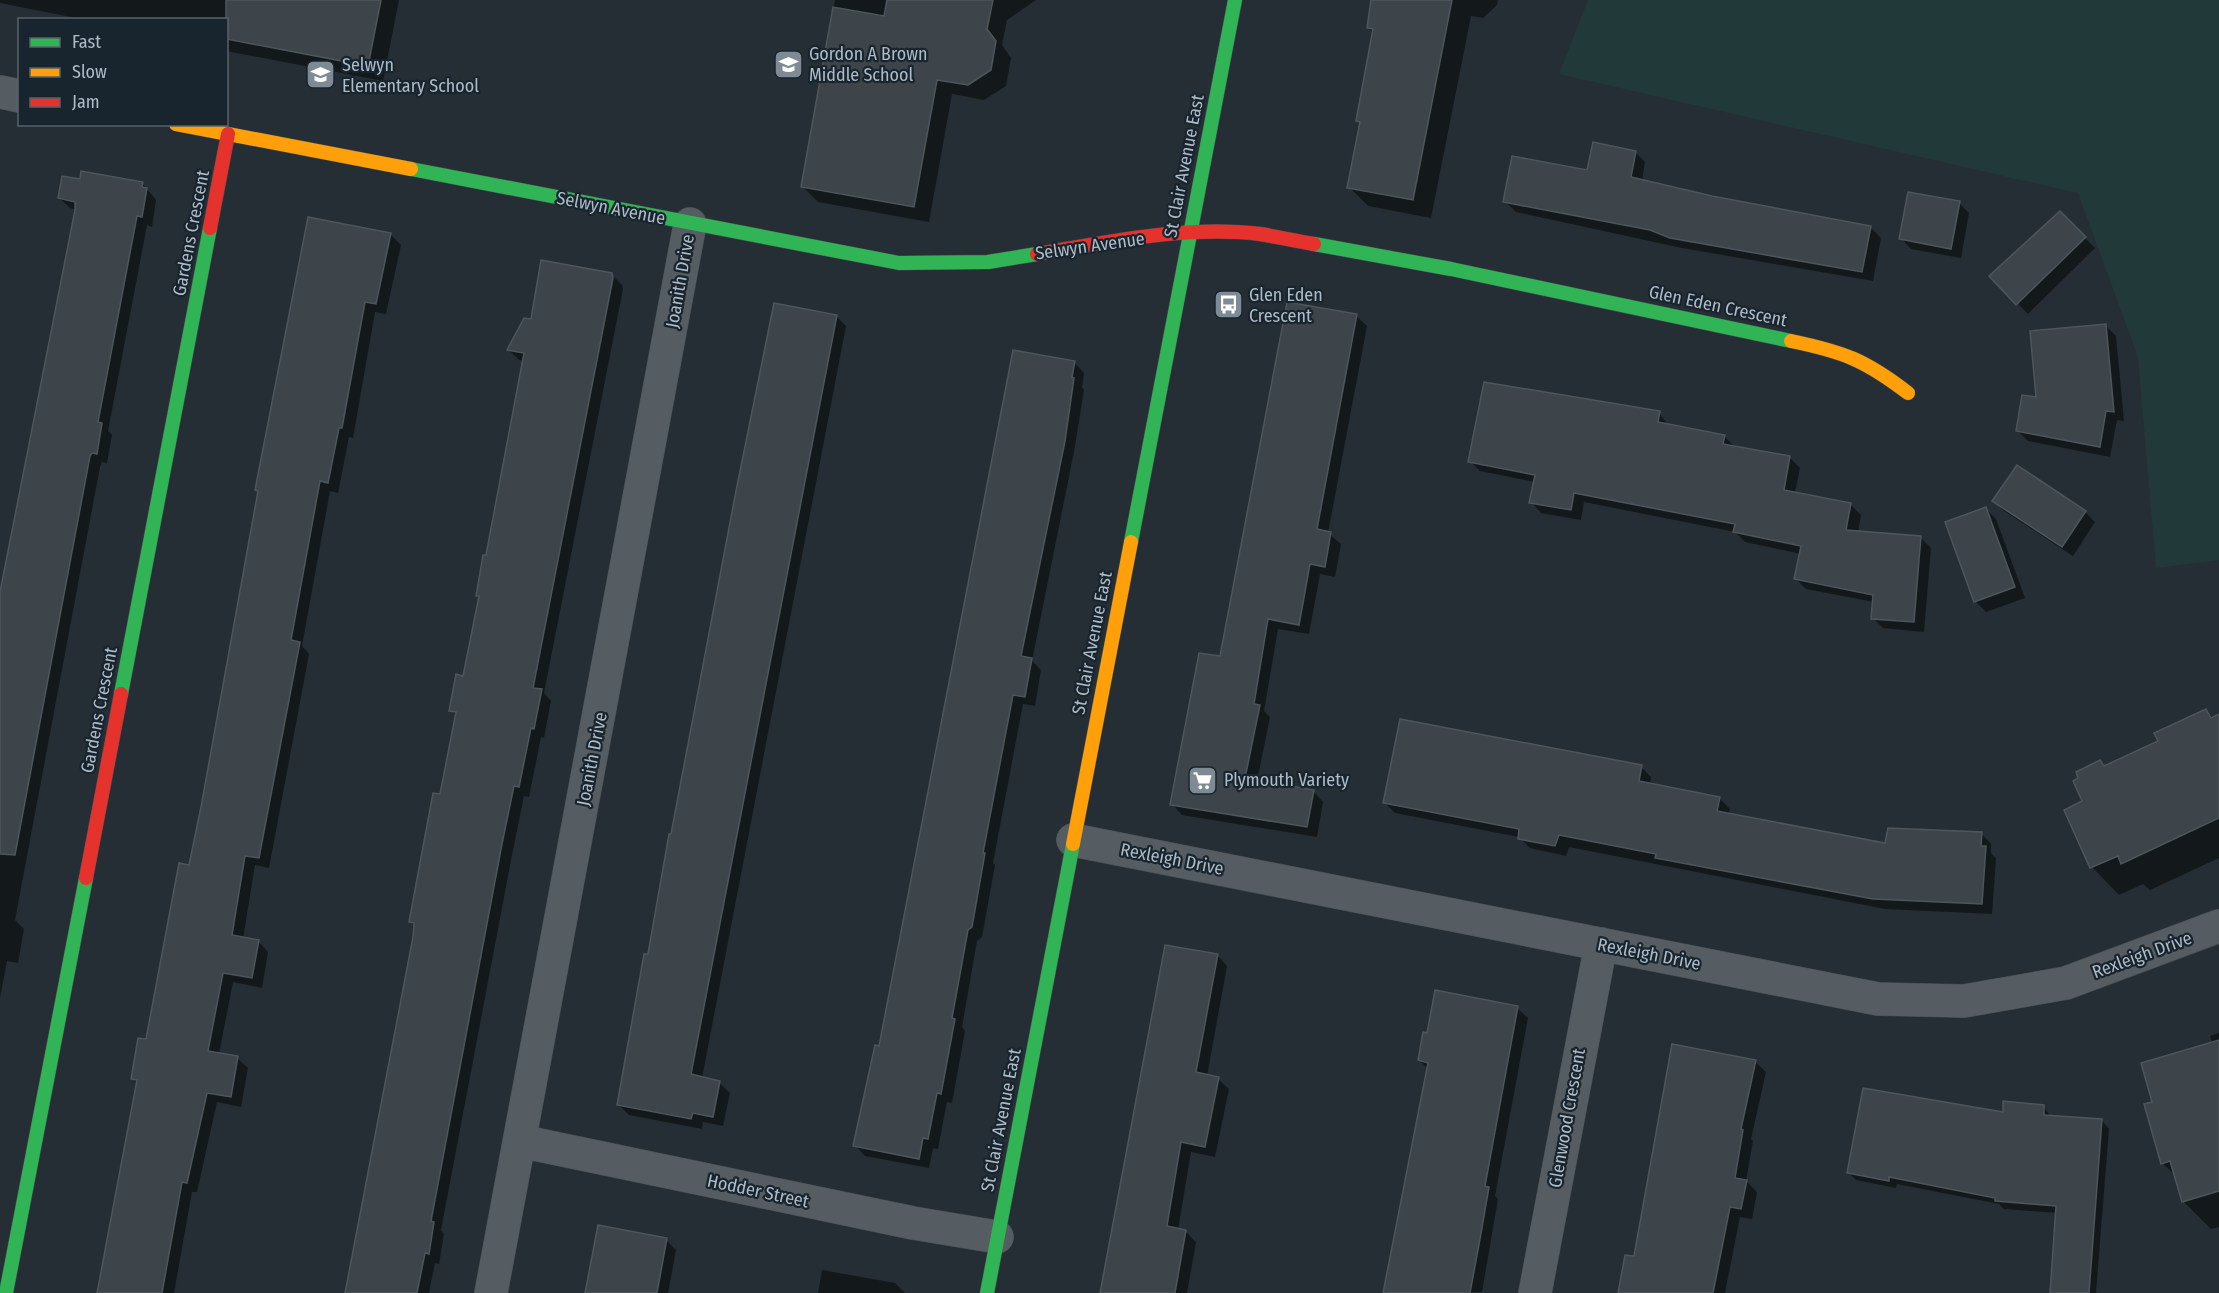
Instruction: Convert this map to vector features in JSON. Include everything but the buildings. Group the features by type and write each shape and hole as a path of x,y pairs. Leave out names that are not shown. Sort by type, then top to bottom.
{"street":[{"name":"St Clair Avenue East","path":"987,1293 1235,0"},
{"path":"0,92 18,96"},
{"name":"Selwyn Avenue","path":"186,126 899,263 988,262 1118,240 1190,233"},
{"name":"Gardens Crescent","path":"6,1293 228,134"},
{"name":"Joanith Drive","path":"490,1293 690,224"},
{"name":"Glen Eden Crescent","path":"1190,233 1258,234 1451,269 1807,343 1836,350 1874,367 1908,393"},
{"name":"Rexleigh Drive","path":"1073,840 1878,999 1964,1001 2066,982 2219,926"},
{"name":"Glenwood Crescent","path":"1535,1293 1601,944"},
{"name":"Hodder Street","path":"520,1141 890,1218 997,1237"}],"green space":[{"path":"1588,0 2219,0 2219,560 2156,568 2138,357 2078,193 1559,74"}],"traffic: fast":[{"path":"1131,542 1235,0"},
{"path":"411,169 899,263 988,262 1037,254"},
{"path":"121,694 210,228"},
{"path":"1314,244 1451,269 1791,341"},
{"path":"987,1293 1073,844"},
{"path":"6,1293 86,878"}],"traffic: slow":[{"path":"186,126 411,169"},
{"path":"1791,341 1826,349 1853,359 1879,372 1908,393"},
{"path":"1073,844 1131,542"}],"traffic: jam":[{"path":"210,228 228,134"},
{"path":"1037,254 1176,233 1260,234 1314,244"},
{"path":"86,878 121,694"}],"place":[{"name":"Gordon A Brown Middle School","path":"788,64"},
{"name":"Selwyn Elementary School","path":"321,75"},
{"name":"Glen Eden Crescent","path":"1228,305"},
{"name":"Plymouth Variety","path":"1203,780"}]}
